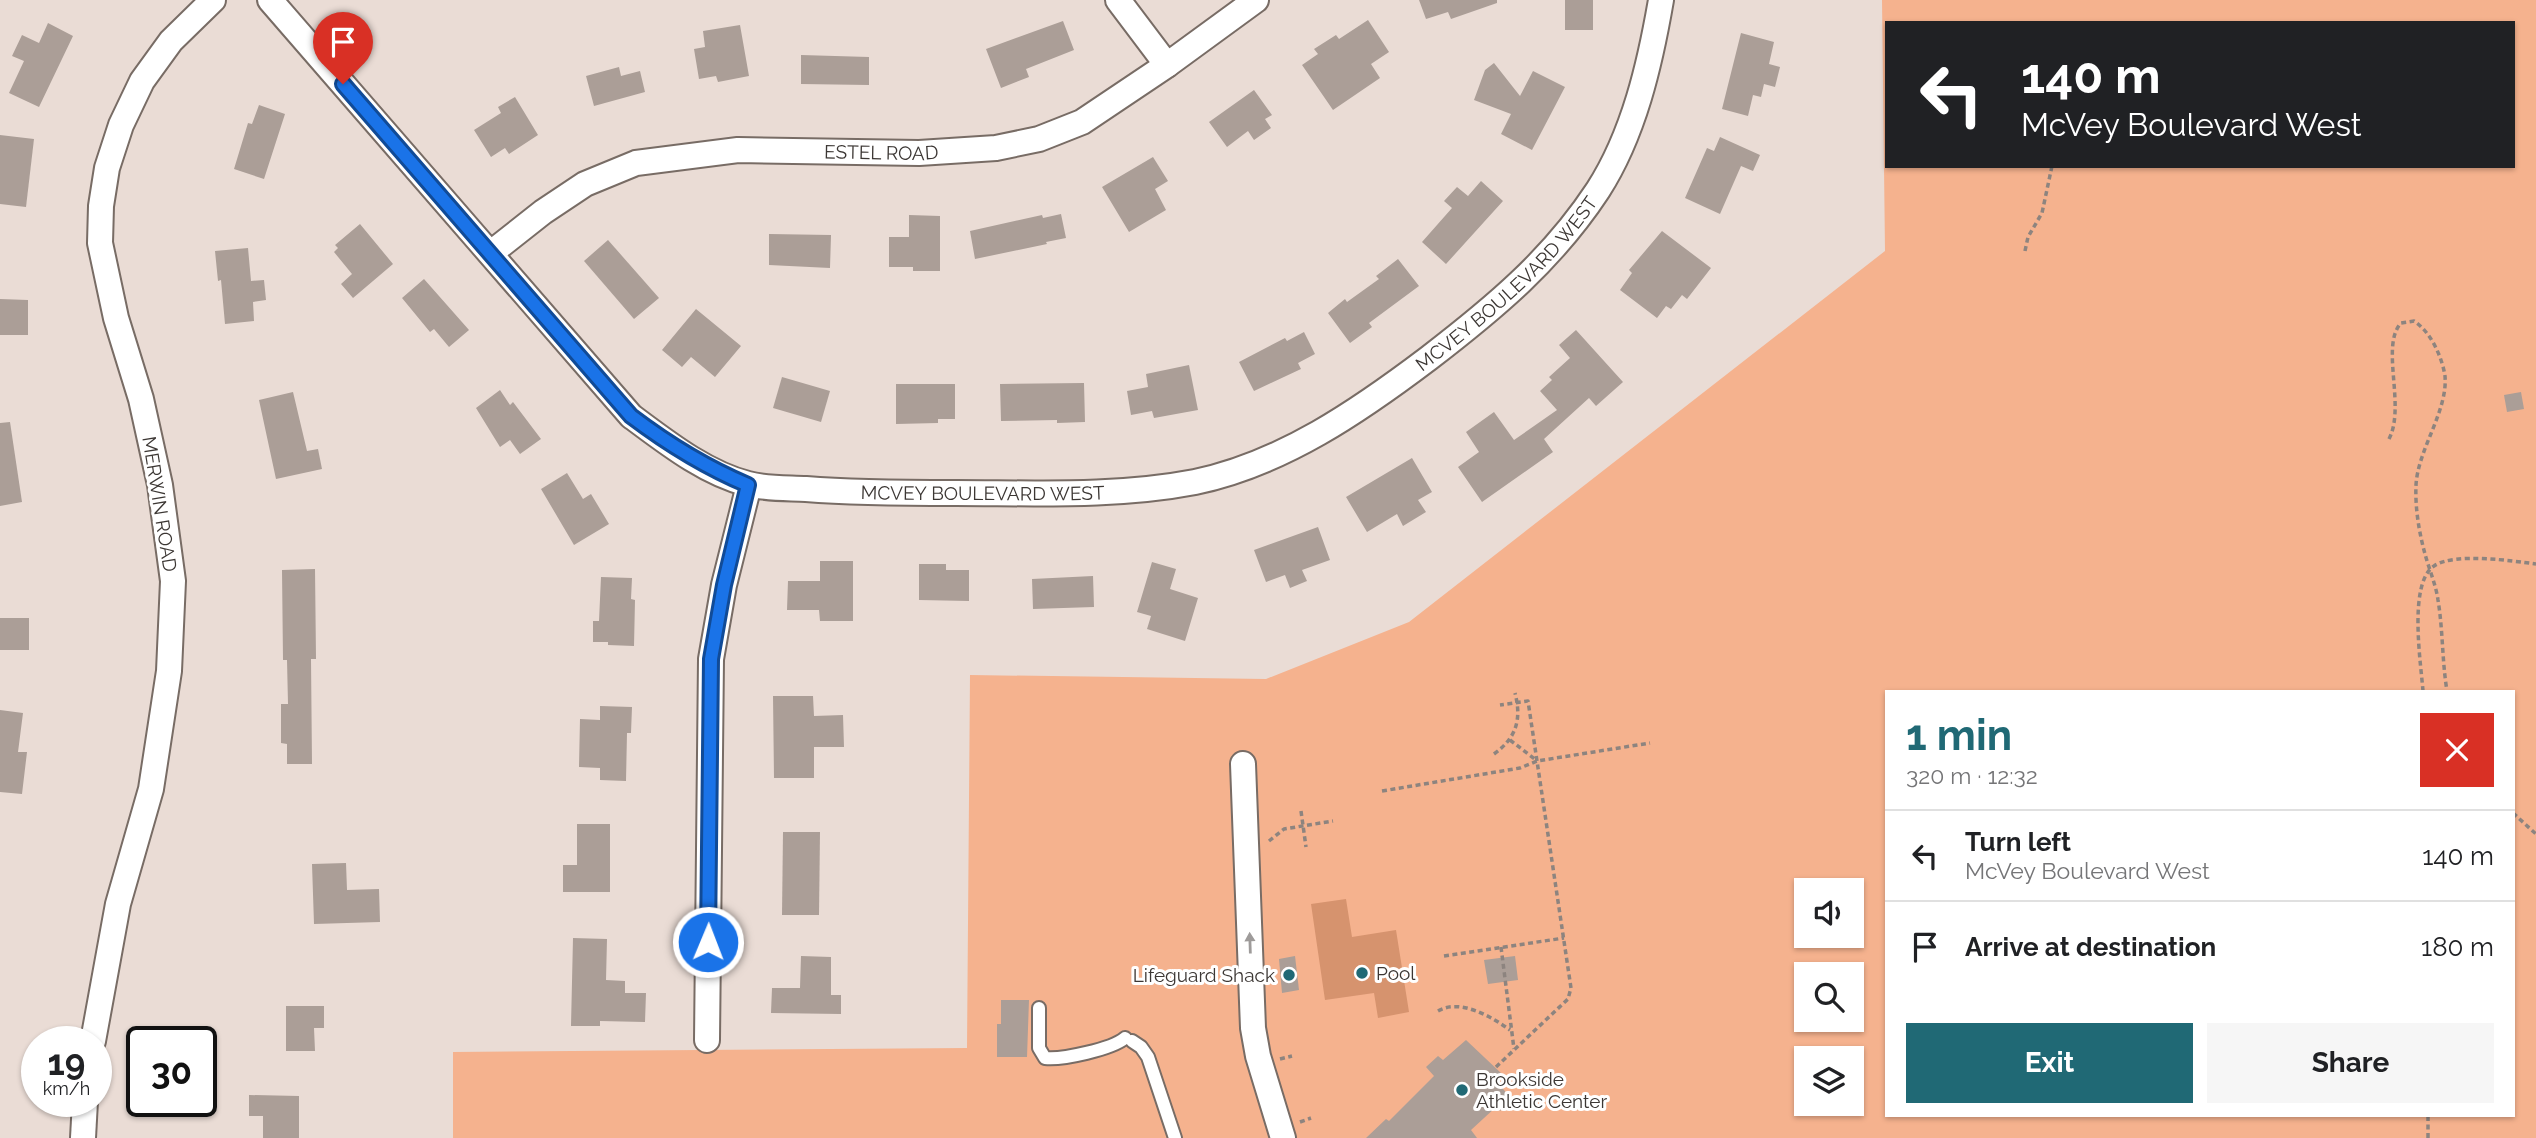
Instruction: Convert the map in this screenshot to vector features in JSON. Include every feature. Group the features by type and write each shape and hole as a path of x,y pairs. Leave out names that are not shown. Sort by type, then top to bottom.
{"street":[{"name":"MERWIN ROAD","path":"96,1026 118,904 151,789 169,671 173,581 160,485 141,399 116,318 100,243 101,206 107,168 121,125 142,81 171,41 214,0"},
{"name":"MCVEY BOULEVARD WEST","path":"270,0 631,416 715,471 748,485 848,493 1081,493 1147,489 1198,481 1253,464 1349,416 1388,390 1490,311 1540,264 1599,188 1636,105 1652,51 1661,0"},
{"path":"1118,0 1167,65"},
{"name":"ESTEL ROAD","path":"491,253 543,212 585,184 636,163 738,150 919,153 996,148 1039,139 1082,122 1167,65 1256,0"},
{"path":"707,1040 711,659 724,585 748,485"},
{"path":"1243,764 1254,1036 1283,1138"},
{"path":"83,1138 84,1117"}],"lane":[{"path":"1039,1008 1039,1048 1045,1058 1057,1058 1110,1046 1128,1039 1141,1047 1148,1056 1175,1138"}],"path":[{"path":"2025,251 2028,237 2042,213 2052,168"},
{"path":"2389,439 2396,415 2393,337 2401,323 2414,321 2424,329 2436,349 2445,381 2444,395 2421,461 2416,484 2420,533 2438,601 2442,664 2447,690"},
{"path":"2423,690 2419,647 2420,601 2429,570 2440,563 2455,560 2536,564"},
{"path":"1494,754 1510,740 1517,727 1515,693"},
{"path":"1496,1067 1570,995 1571,982 1528,701 1500,705"},
{"path":"1510,740 1537,761"},
{"path":"1382,790 1520,768 1537,761 1650,743"},
{"path":"1301,811 1306,847"},
{"path":"2515,815 2536,834"},
{"path":"1267,846 1272,836 1280,830 1333,821"},
{"path":"1444,956 1564,938"},
{"path":"1501,947 1514,1050"},
{"path":"1438,1011 1444,1008 1467,1009 1492,1018 1511,1030"},
{"path":"1275,1052 1277,1060 1292,1056"},
{"path":"2428,1117 2428,1138"}],"shaded area":[{"path":"1882,0 2536,0 2536,1138 453,1138 453,1052 967,1048 970,675 1266,679 1409,622 1885,251"},
{"path":"1346,899 1352,937 1396,930 1409,1012 1378,1018 1374,993 1325,1000 1311,904"}],"building":[{"path":"1419,0 1497,0 1497,3 1451,19 1448,12 1426,19"},
{"path":"1565,0 1593,0 1593,30 1565,30"},
{"path":"1368,20 1389,52 1371,64 1380,78 1333,110 1302,65 1318,54 1314,49 1336,35 1339,39"},
{"path":"1063,21 1074,50 1026,69 1029,77 1001,88 986,49"},
{"path":"48,23 73,36 39,107 9,93 24,61 12,56 22,35 39,43"},
{"path":"740,25 749,76 718,82 716,76 699,79 694,49 705,47 703,31"},
{"path":"1741,33 1774,42 1769,64 1780,67 1775,87 1764,84 1761,97 1753,95 1748,116 1722,109"},
{"path":"801,55 869,57 869,85 801,84"},
{"path":"1494,63 1520,96 1533,71 1565,87 1532,150 1501,134 1511,114 1474,100 1485,70"},
{"path":"619,67 621,76 640,71 645,92 594,106 586,76"},
{"path":"1254,90 1272,115 1265,119 1271,128 1254,140 1248,131 1227,147 1209,122"},
{"path":"515,97 538,135 509,154 505,148 491,157 474,130 501,113 498,107"},
{"path":"259,105 285,114 264,179 234,169 248,123 252,124"},
{"path":"0,135 34,139 26,207 0,204"},
{"path":"1720,137 1760,155 1753,171 1741,166 1720,214 1685,198 1707,148 1714,151"},
{"path":"1153,157 1168,181 1155,189 1166,210 1129,232 1102,187"},
{"path":"1481,181 1503,201 1446,264 1422,242 1452,208 1444,201 1457,187 1468,196"},
{"path":"1061,214 1066,238 975,259 970,231 1042,215 1043,218"},
{"path":"909,215 940,216 940,271 913,271 913,267 889,267 889,237 909,237"},
{"path":"360,224 393,264 353,298 341,284 352,274 334,252 338,248 335,245"},
{"path":"1662,231 1711,268 1687,299 1682,295 1671,309 1666,306 1657,318 1620,290 1632,273 1629,270"},
{"path":"769,234 831,235 830,268 769,265"},
{"path":"608,240 659,298 634,319 584,261"},
{"path":"248,248 251,281 264,280 266,300 253,302 254,321 225,324 215,251"},
{"path":"1398,259 1419,286 1369,323 1372,327 1350,343 1328,313 1345,299 1347,302 1379,279 1376,276"},
{"path":"424,279 469,330 449,347 434,329 430,332 402,298"},
{"path":"0,299 28,300 28,335 0,335"},
{"path":"696,309 741,346 715,377 691,357 682,367 662,350"},
{"path":"1576,330 1623,382 1596,406 1589,398 1544,439 1553,452 1482,502 1458,467 1479,452 1466,432 1494,412 1514,440 1557,410 1540,391 1552,380 1549,377 1570,358 1559,345"},
{"path":"1304,332 1315,354 1298,363 1301,369 1254,391 1239,362 1285,338 1287,341"},
{"path":"1189,365 1198,410 1154,418 1152,411 1131,415 1127,391 1148,387 1146,374"},
{"path":"782,377 830,391 821,422 773,408"},
{"path":"1084,383 1085,422 1001,421 1000,384"},
{"path":"896,384 955,384 955,419 938,419 938,423 896,424"},
{"path":"500,390 510,405 513,402 541,439 520,454 510,440 500,447 476,408"},
{"path":"293,392 307,451 318,449 322,469 276,479 259,400"},
{"path":"2521,392 2524,409 2507,412 2504,395"},
{"path":"10,422 22,502 0,506 0,423"},
{"path":"1412,458 1432,492 1418,500 1426,512 1403,526 1397,514 1367,532 1346,497"},
{"path":"567,473 583,499 591,494 609,524 574,545 541,489"},
{"path":"1318,527 1330,560 1302,570 1307,581 1290,588 1285,575 1266,582 1254,550"},
{"path":"820,561 853,561 853,621 820,621 819,610 787,610 788,581 820,581"},
{"path":"1152,562 1176,569 1170,589 1198,598 1185,641 1147,629 1151,616 1137,612"},
{"path":"919,564 946,564 946,570 969,570 969,601 919,600"},
{"path":"315,569 316,659 311,659 312,764 287,764 287,744 281,743 281,704 288,704 287,660 283,660 282,570"},
{"path":"1093,576 1094,607 1033,609 1032,579"},
{"path":"601,577 632,578 631,599 635,600 634,646 593,642 593,621 599,621"},
{"path":"0,618 29,618 29,650 0,650"},
{"path":"773,696 813,696 814,716 843,715 844,747 814,747 814,778 774,778"},
{"path":"600,706 632,707 631,733 627,733 626,781 600,780 600,768 579,767 580,719 600,720"},
{"path":"0,710 23,713 18,752 27,752 22,794 0,792"},
{"path":"577,824 610,824 610,892 563,892 563,865 577,865"},
{"path":"783,832 820,832 819,915 782,915"},
{"path":"346,863 347,890 379,889 380,922 314,924 312,864"},
{"path":"573,938 607,939 606,980 625,981 625,993 646,993 645,1022 600,1021 600,1026 571,1026"},
{"path":"801,956 831,957 831,995 841,995 841,1014 771,1013 772,988 800,988"},
{"name":"Lifeguard Shack","path":"1295,956 1299,990 1282,993 1279,959"},
{"path":"1515,956 1518,980 1488,984 1484,960"},
{"path":"1001,1000 1029,1000 1027,1057 997,1057 997,1024 1001,1024"},
{"path":"286,1006 324,1006 324,1028 314,1028 315,1051 286,1051"},
{"name":"Brookside Athletic Center","path":"1466,1040 1502,1074 1495,1080 1512,1099 1500,1111 1496,1107 1471,1130 1477,1138 1366,1138 1386,1119 1389,1121 1434,1076 1426,1067 1438,1056 1443,1060"},
{"path":"249,1095 299,1096 299,1138 263,1138 263,1116 249,1116"}],"place":[{"name":"Pool","path":"1362,973"},
{"name":"Lifeguard Shack","path":"1289,975"},
{"name":"Brookside Athletic Center","path":"1462,1090"}],"route":[{"path":"343,84 631,416 715,471 748,485 724,585 711,659 708,942"}]}
